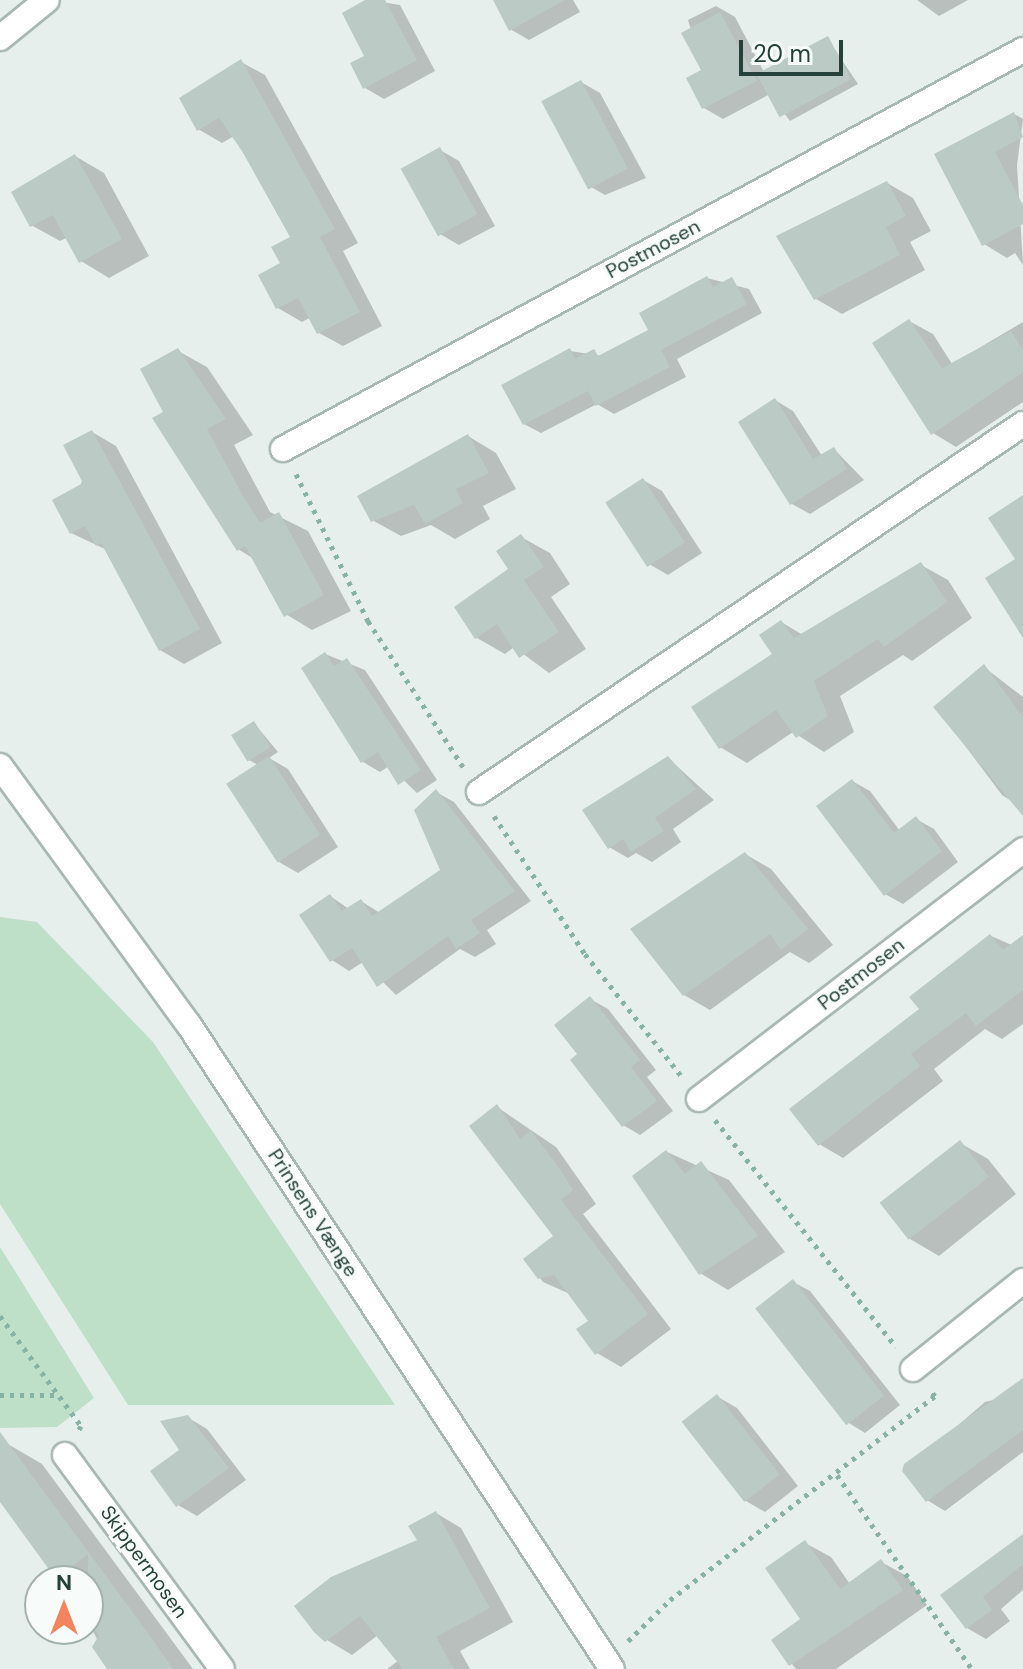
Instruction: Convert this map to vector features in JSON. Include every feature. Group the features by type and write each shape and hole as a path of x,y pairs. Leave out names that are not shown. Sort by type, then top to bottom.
{"street":[{"path":"0,38 47,0"},
{"name":"Postmosen","path":"283,449 1023,50"},
{"path":"479,792 1023,424"},
{"name":"Prinsens Vænge","path":"0,766 189,1025 610,1665"},
{"name":"Postmosen","path":"699,1099 1023,850"},
{"path":"913,1369 1023,1281"},
{"name":"Skippermosen","path":"65,1455 222,1669"}],"path":[{"path":"283,449 368,621 585,954 935,1396 837,1475 670,1600 610,1665"},
{"path":"0,1316 57,1395 0,1395"},
{"path":"837,1475 972,1669"}],"green space":[{"path":"0,917 37,922 153,1042 395,1405 128,1405 0,1204"},
{"path":"0,1247 94,1398 57,1427 0,1428"}],"building":[{"path":"365,0 385,0 417,60 363,89 350,63 364,56 342,13"},
{"path":"493,0 565,0 509,31"},
{"path":"720,12 757,81 702,109 686,78 701,70 681,33"},
{"path":"828,36 851,79 779,117 756,74"},
{"path":"241,59 335,229 320,237 360,312 317,334 298,298 276,309 258,275 280,263 271,247 290,237 242,151 219,118 197,131 179,98"},
{"path":"581,80 628,168 588,189 541,101"},
{"path":"1014,112 1023,137 995,152 1023,205 1023,224 982,246 934,154"},
{"path":"440,147 477,214 438,236 401,169"},
{"path":"75,154 122,239 79,263 53,215 30,227 11,192"},
{"path":"887,181 906,216 886,227 900,255 814,300 776,236"},
{"path":"707,276 713,287 732,277 747,304 661,350 670,367 596,406 588,391 523,425 501,385 570,348 575,359 594,349 598,356 648,330 639,313"},
{"path":"909,319 942,368 1011,331 1023,350 1023,372 931,435 872,343"},
{"path":"178,348 226,419 207,429 242,494 260,523 279,512 324,595 284,617 245,546 237,551 152,418 163,412 140,369"},
{"path":"775,398 813,459 834,447 847,469 790,505 738,422"},
{"path":"92,430 200,629 159,651 101,543 96,546 85,526 70,534 52,500 83,483 63,445"},
{"path":"468,434 489,473 456,489 463,503 425,524 414,505 371,522 357,496"},
{"path":"643,478 685,543 647,567 605,503"},
{"path":"1023,495 1023,638 985,578 1015,559 988,518"},
{"path":"521,534 544,567 524,580 559,632 519,658 497,624 475,639 454,607 508,569 496,551"},
{"path":"921,562 947,602 884,647 878,639 814,681 828,716 796,738 776,710 719,749 691,707 772,654 759,635 781,620 794,638"},
{"path":"325,652 334,666 347,658 421,770 398,785 378,752 361,763 301,668"},
{"path":"984,664 1023,717 1023,816 933,707"},
{"path":"254,721 270,747 248,762 231,735"},
{"path":"269,756 320,835 277,863 226,784"},
{"path":"668,756 696,789 655,818 664,831 631,852 623,839 608,849 582,810"},
{"path":"852,779 894,833 916,816 942,851 884,896 816,806"},
{"path":"436,789 515,891 471,920 480,933 456,949 448,936 377,987 352,948 330,962 299,915 330,894 342,911 361,899 372,916 440,870 414,810"},
{"path":"745,852 808,929 781,950 770,934 683,996 630,929"},
{"path":"990,934 1003,950 1023,935 1023,990 976,1026 966,1013 911,1054 920,1066 818,1146 789,1109 919,1009 909,997"},
{"path":"590,996 640,1060 631,1067 657,1101 622,1127 570,1060 577,1054 554,1025"},
{"path":"497,1104 520,1139 531,1131 560,1169 573,1190 561,1200 648,1314 595,1355 576,1329 588,1321 554,1275 538,1279 523,1259 553,1236 469,1126"},
{"path":"960,1140 989,1177 909,1240 880,1203"},
{"path":"666,1150 685,1174 701,1161 758,1236 699,1275 632,1176"},
{"path":"793,1279 884,1396 846,1425 755,1309"},
{"path":"1023,1378 1023,1430 926,1502 902,1471 904,1464"},
{"path":"717,1394 780,1474 744,1502 682,1422"},
{"path":"188,1415 229,1468 176,1507 150,1471 179,1450 160,1421"},
{"path":"0,1432 98,1565 88,1565 88,1554 74,1565 46,1565 0,1502"},
{"path":"436,1511 490,1608 436,1637 454,1669 403,1669 360,1616 325,1642 314,1632 294,1606 331,1577 417,1540 408,1526"},
{"path":"1023,1534 1023,1564 983,1597 992,1610 966,1629 940,1595"},
{"path":"805,1540 840,1589 881,1559 903,1590 789,1666 771,1640 800,1619 765,1568"},
{"path":"104,1573 173,1669 107,1669 92,1647 104,1645"}]}
